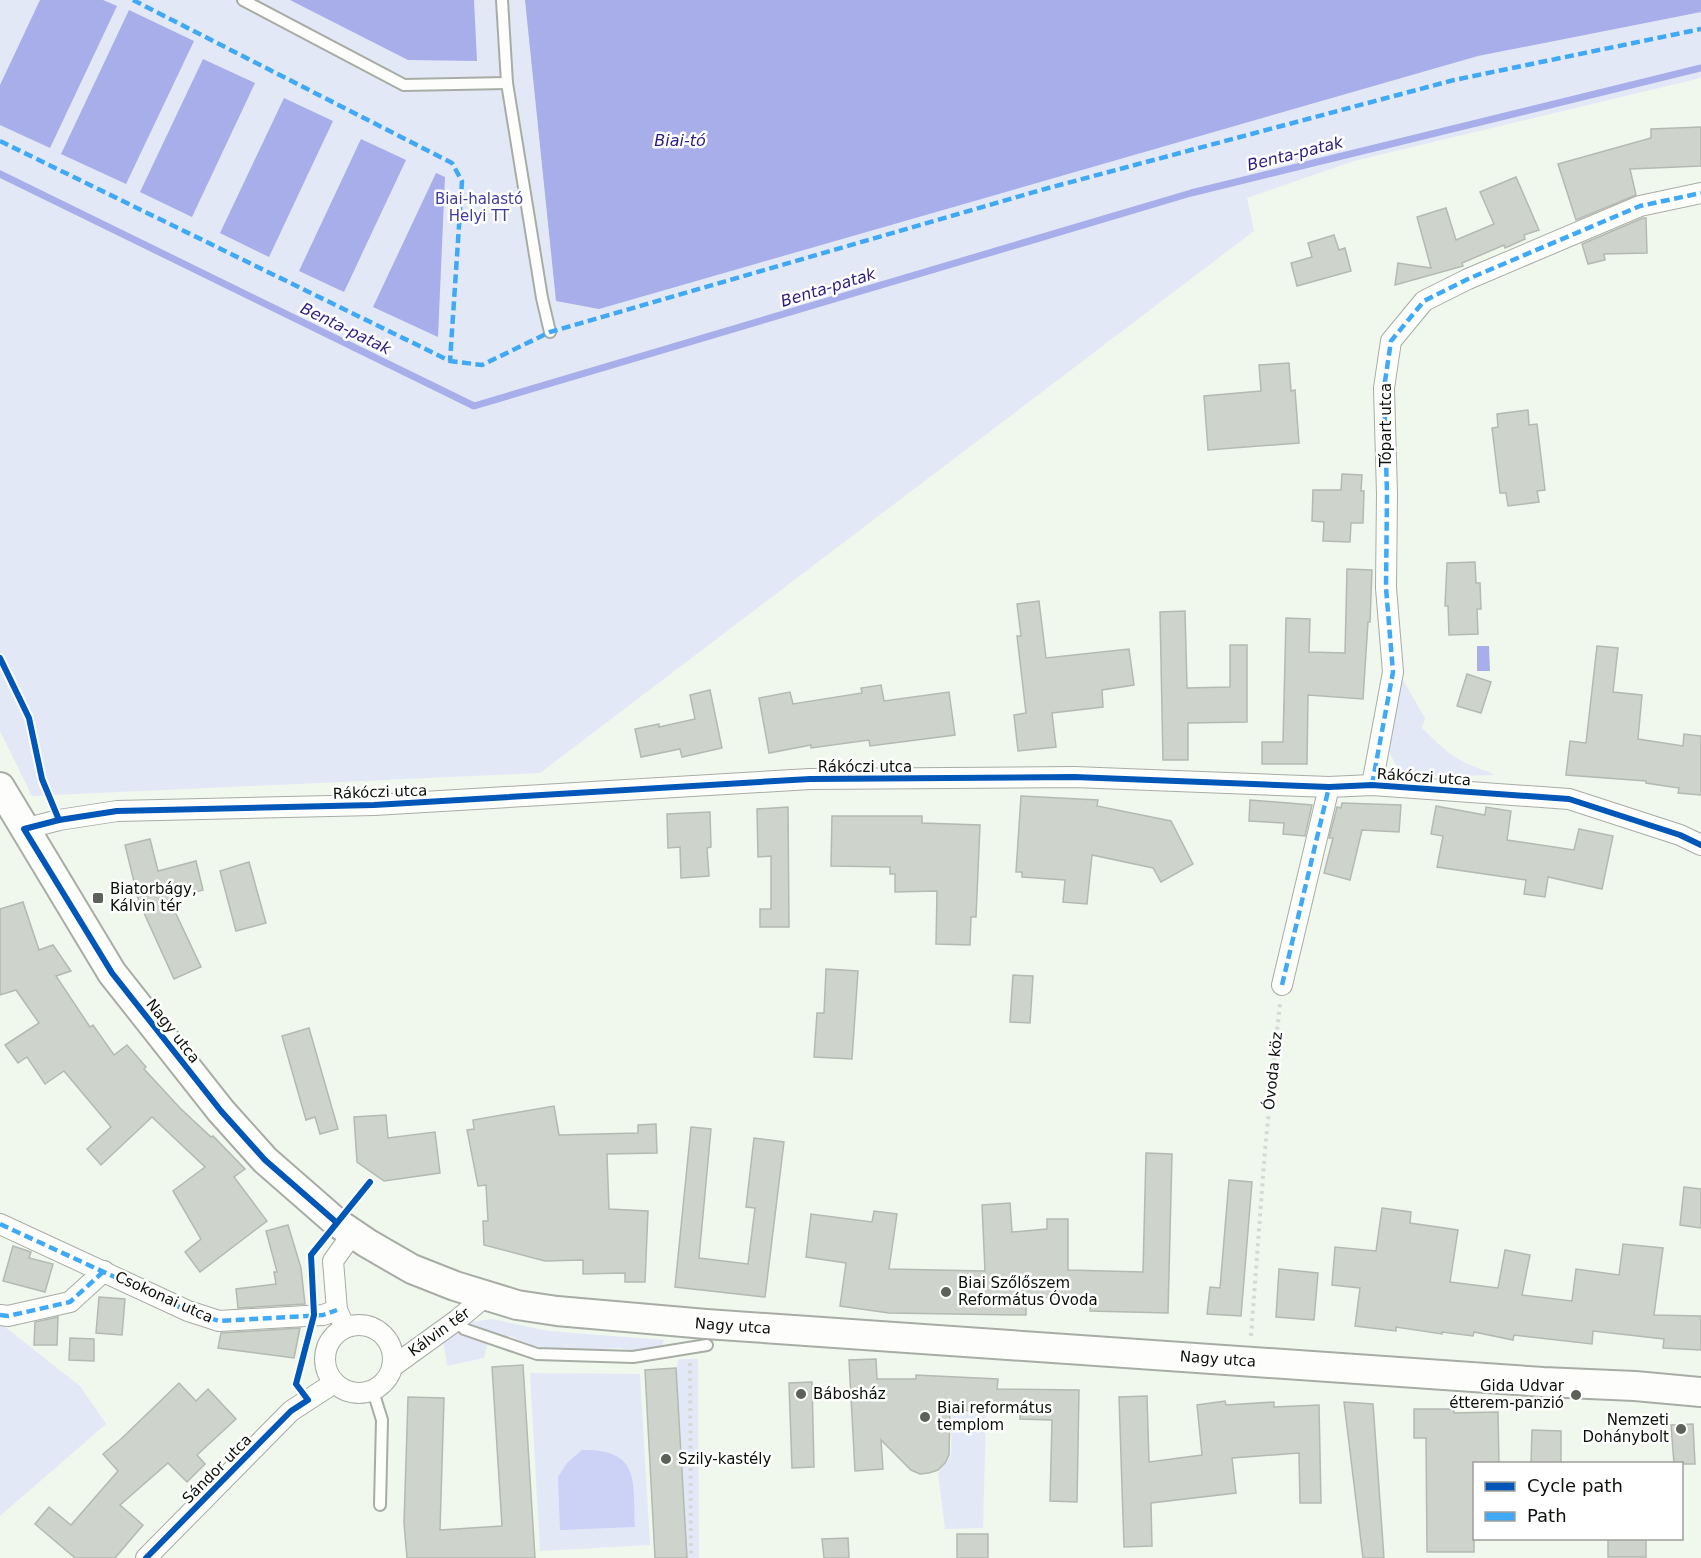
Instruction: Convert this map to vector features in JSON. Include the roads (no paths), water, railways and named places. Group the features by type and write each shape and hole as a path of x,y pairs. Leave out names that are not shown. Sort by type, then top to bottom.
{"main road":[{"name":"Nagy utca","path":"0,787 112,973 221,1111 265,1160 322,1210 353,1233 412,1269 486,1296 517,1305 557,1311 694,1323 1701,1392"}],"street":[{"name":"Tópart utca","path":"1372,785 1393,672 1386,588 1387,494 1384,388 1391,341 1424,301 1432,296 1640,206 1701,193"},
{"name":"Rákóczi utca","path":"24,829 59,820 117,811 374,805 810,779 1074,777 1329,787 1372,785 1569,799 1680,835 1701,845"},
{"path":"1282,985 1329,787"},
{"name":"Csokonai utca","path":"0,1224 104,1270 188,1311 219,1322 323,1315 341,1319"},
{"path":"341,1319 377,1330 390,1346 393,1356 392,1367 388,1377 373,1391 363,1394 352,1393 334,1383 328,1375 325,1364 325,1353 336,1334 341,1319 333,1261 353,1233"},
{"path":"0,1315 8,1317 70,1302 104,1270"},
{"name":"Kálvin tér","path":"392,1367 486,1296"},
{"name":"Sándor utca","path":"146,1558 291,1411 334,1383"}],"lane":[{"path":"243,0 404,85 507,83"},
{"path":"502,0 507,83 542,298 550,332"},
{"path":"457,1320 464,1329 537,1354 633,1357 707,1345"},
{"path":"373,1391 382,1420 380,1505"}],"water":[{"path":"40,0 103,0 117,6 50,148 0,125 0,85"},
{"path":"290,0 474,0 477,61 408,60"},
{"name":"Biai-tó","path":"525,0 1701,0 1701,12 1478,56 599,309 556,301"},
{"path":"129,10 194,41 126,184 61,154"},
{"path":"203,59 255,83 192,217 140,192"},
{"path":"284,98 333,121 269,257 220,233"},
{"path":"361,139 406,160 344,292 299,271"},
{"path":"436,173 445,177 438,337 373,307"},
{"path":"1477,646 1489,646 1490,671 1477,671"}],"waterway":[{"name":"Benta-patak","path":"0,174 474,406 1191,193 1701,68"}],"place":[{"name":"Biatorbágy, Kálvin tér","path":"98,898"},
{"name":"Biai Szőlőszem Református Óvoda","path":"946,1292"},
{"name":"Bábosház","path":"801,1394"},
{"name":"Gida Udvar étterem-panzió","path":"1576,1395"},
{"name":"Biai református templom","path":"925,1417"},
{"name":"Nemzeti Dohánybolt","path":"1681,1429"},
{"name":"Szily-kastély","path":"666,1459"}],"park label":[{"name":"Biai-halastó Helyi TT","path":"479,208"}]}
